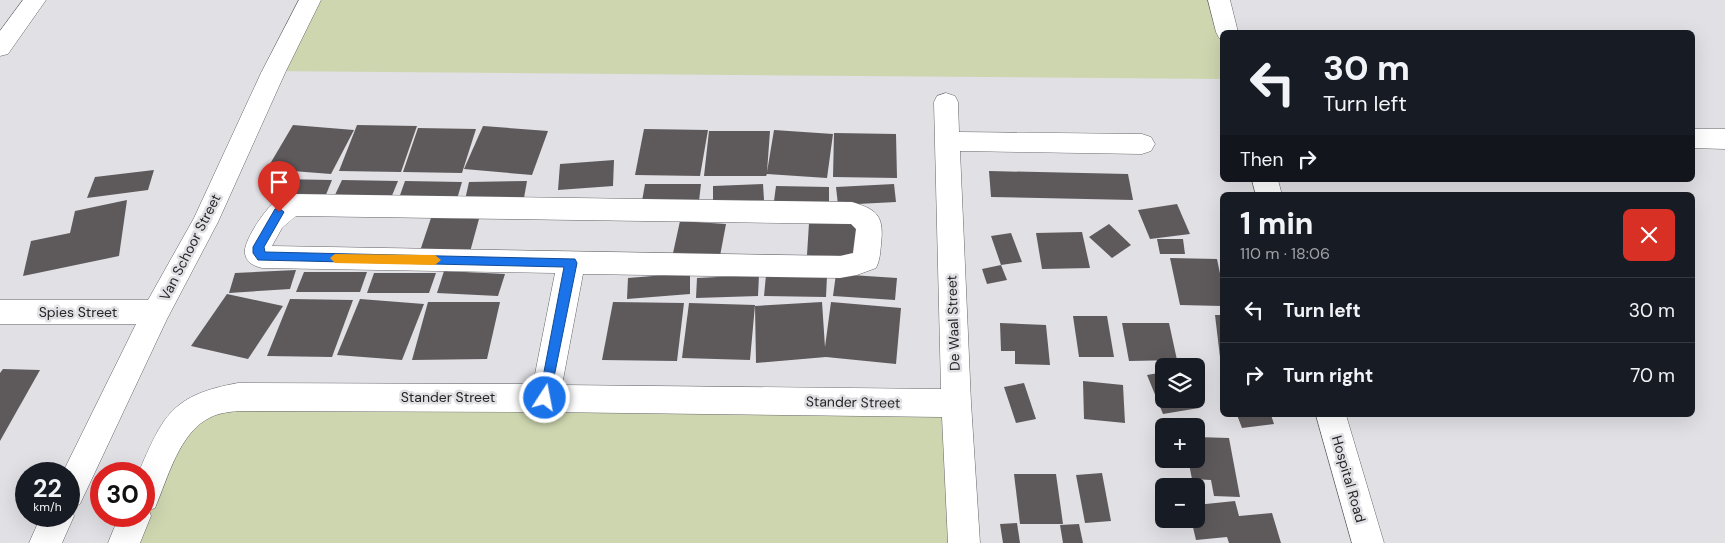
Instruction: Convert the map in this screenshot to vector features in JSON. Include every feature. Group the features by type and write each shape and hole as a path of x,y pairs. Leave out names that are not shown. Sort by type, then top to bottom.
{"street":[{"path":"0,48 35,0"},
{"name":"Van Schoor Street","path":"80,470 156,312 205,222 273,73 310,0"},
{"path":"1219,0 1226,30"},
{"name":"De Waal Street","path":"946,102 956,403 964,543"},
{"path":"1695,138 1725,139"},
{"path":"947,141 1142,144"},
{"path":"296,205 852,213 859,215 870,226 866,260 857,264 840,267 571,263 262,257 258,253 258,247 279,212 287,207 296,205"},
{"path":"545,398 571,263"},
{"name":"Spies Street","path":"0,312 156,312"},
{"name":"Stander Street","path":"155,474 176,429 194,410 204,405 238,397 545,398 956,403"},
{"name":"Hospital Road","path":"1332,417 1368,543"},
{"path":"45,543 53,527"},
{"path":"124,543 131,527"}],"green space":[{"path":"301,0 1218,0 1226,30 1220,30 1220,79 265,71"},
{"path":"945,407 951,543 128,543 137,527 155,527 155,487 191,410"}],"building":[{"path":"293,125 354,130 331,174 267,169"},
{"path":"357,125 417,126 401,172 339,171"},
{"path":"483,126 548,131 532,175 464,169"},
{"path":"418,128 476,129 462,173 403,172"},
{"path":"644,129 708,130 700,176 635,175"},
{"path":"774,130 833,134 827,178 767,174 766,176 704,176 709,131 770,131 767,172"},
{"path":"834,133 896,134 897,178 833,177"},
{"path":"614,160 613,186 558,190 560,164"},
{"path":"154,170 148,190 87,198 95,177"},
{"path":"989,171 1128,174 1133,200 991,197"},
{"path":"277,179 332,180 325,197 269,197"},
{"path":"342,180 398,181 391,198 334,197"},
{"path":"405,181 462,182 457,199 399,198"},
{"path":"527,181 524,198 465,200 469,182"},
{"path":"645,184 701,184 699,201 642,201"},
{"path":"763,184 764,200 713,203 713,186"},
{"path":"894,184 896,202 838,205 836,187"},
{"path":"776,186 829,187 829,202 774,201"},
{"path":"127,200 119,256 23,276 31,241 70,233 75,211"},
{"path":"1177,204 1190,234 1150,239 1138,210"},
{"path":"431,218 479,219 470,252 420,251"},
{"path":"680,221 726,224 720,256 673,253"},
{"path":"809,223 857,224 857,256 807,255"},
{"path":"1109,224 1131,245 1112,258 1089,237"},
{"path":"1082,232 1090,268 1042,269 1036,233"},
{"path":"1011,233 1022,262 1001,265 991,236"},
{"path":"1157,239 1183,239 1185,254 1160,254"},
{"path":"1170,258 1217,259 1220,273 1220,306 1180,305"},
{"path":"1001,265 1007,280 987,284 982,269"},
{"path":"296,270 290,289 229,293 235,273"},
{"path":"444,271 505,274 498,296 437,293"},
{"path":"304,272 367,272 360,292 296,292"},
{"path":"374,273 436,273 429,293 367,293"},
{"path":"690,273 690,294 627,299 628,278"},
{"path":"836,274 897,278 895,300 833,296"},
{"path":"759,275 758,296 696,298 697,278"},
{"path":"766,275 827,276 826,297 764,296"},
{"path":"227,294 283,306 248,359 191,346"},
{"path":"290,299 353,300 332,357 267,356"},
{"path":"360,299 424,304 402,360 337,355"},
{"path":"428,302 500,302 487,359 412,360"},
{"path":"613,302 684,303 677,361 602,360"},
{"path":"822,302 825,347 831,302 901,308 896,364 826,357 756,363 755,306"},
{"path":"689,303 755,305 750,360 682,358"},
{"path":"1215,315 1220,315 1220,357"},
{"path":"1073,316 1107,316 1114,357 1079,357"},
{"path":"1000,323 1046,325 1050,365 1015,364 1015,351 1001,351"},
{"path":"1122,323 1169,323 1177,358 1129,361"},
{"path":"3,369 40,370 0,441 0,373"},
{"path":"1155,374 1155,394 1147,375"},
{"path":"1083,381 1123,385 1125,423 1084,419"},
{"path":"1024,383 1036,419 1016,423 1004,387"},
{"path":"1161,408 1199,408 1163,414"},
{"path":"1238,417 1272,417 1274,424 1242,428"},
{"path":"1205,437 1229,438 1240,497 1214,496 1211,480 1192,478 1190,468 1205,468"},
{"path":"1102,473 1111,521 1085,523 1076,475"},
{"path":"1014,474 1056,474 1063,524 1020,524"},
{"path":"1235,501 1239,516 1272,513 1281,543 1229,543 1227,537 1196,540 1193,528 1205,528 1205,504"},
{"path":"1017,523 1020,543 1003,543 1000,524"},
{"path":"1079,524 1083,543 1063,543 1060,525"}],"slow traffic":[{"path":"335,258 435,260"}],"route":[{"path":"279,212 258,247 258,253 262,257 571,263 545,398"}]}
